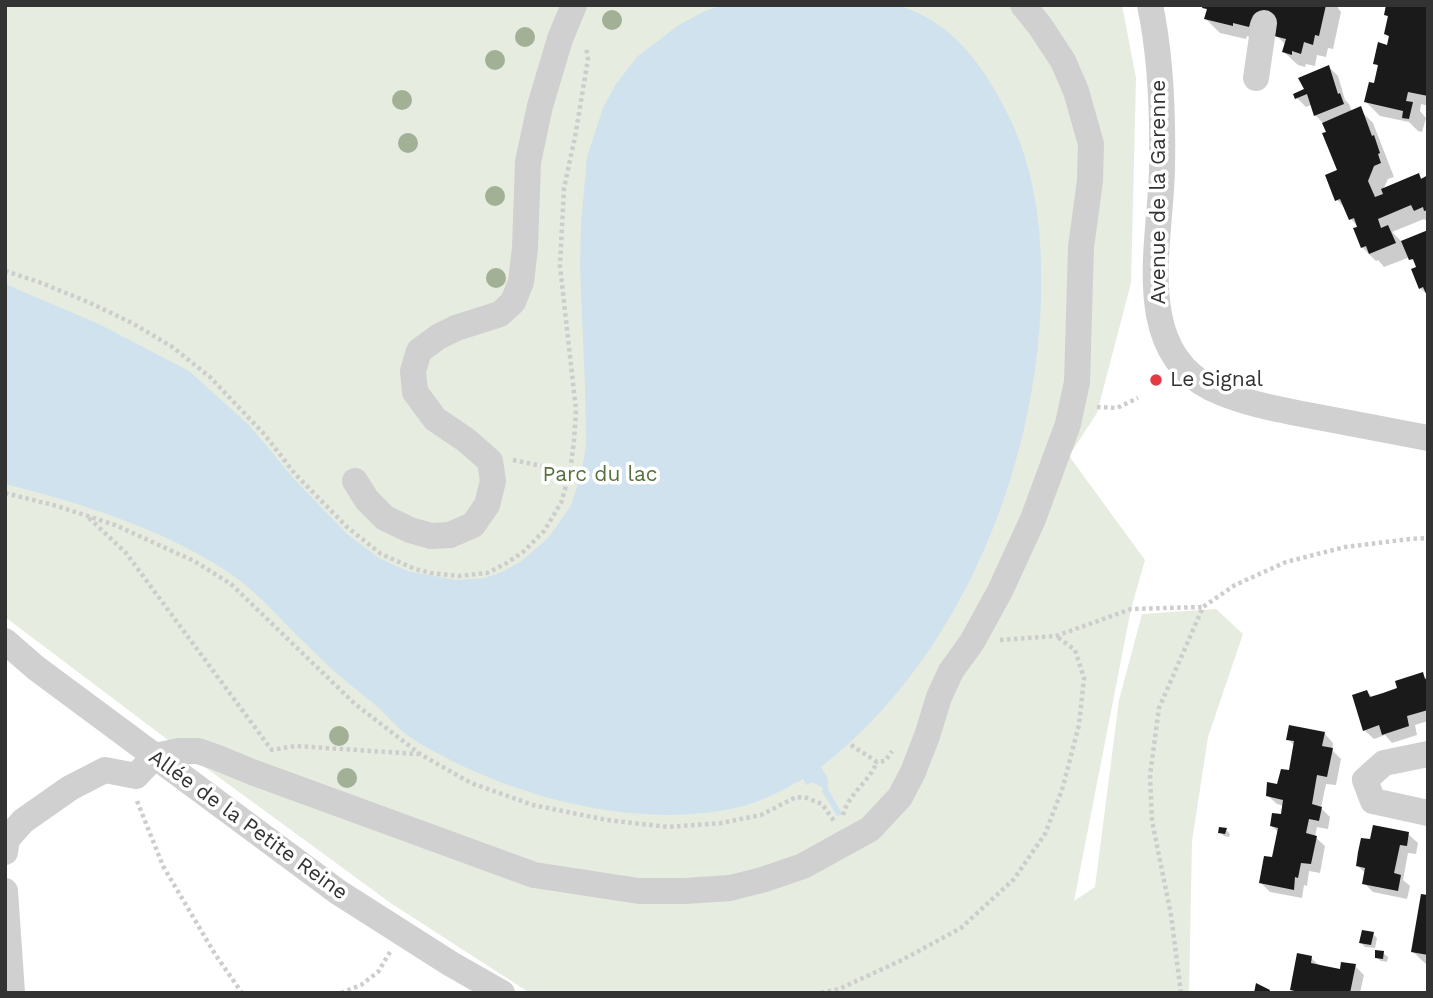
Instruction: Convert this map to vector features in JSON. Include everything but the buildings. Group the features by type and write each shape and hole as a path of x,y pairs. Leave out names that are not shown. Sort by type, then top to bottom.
{"street":[{"path":"355,481 367,500 385,518 431,536 450,535 473,524 487,505 494,481 490,461 466,440 435,419 415,392 414,371 419,351 438,337 456,328 500,314 513,302 521,282 525,248 528,162 540,106 560,38 574,5"},
{"path":"5,852 7,839 23,821 70,789 104,770 136,776 155,757 179,751 198,751 534,875 639,891 730,888 803,866 870,829 900,797 918,760 939,697 951,671 972,642 1000,591 1033,519 1068,424 1077,382 1081,247 1090,181 1091,144 1076,91 1063,61 1041,26 1023,5"},
{"name":"Avenue de la Garenne","path":"1150,5 1160,75 1162,170 1155,284 1160,323 1184,370 1209,387 1266,408 1428,438"},
{"path":"1256,78 1264,23"},
{"name":"Allée de la Petite Reine","path":"5,641 36,668 338,892 502,993"},
{"path":"1428,754 1384,763 1365,780 1373,801 1428,813"},
{"path":"5,891 12,993"}],"path":[{"path":"5,271 88,303 132,323 171,346 210,377 265,435 295,474 347,527 381,554 415,569 458,576 487,573 523,552 544,531 561,503 570,472 576,410 560,265 564,188 588,60 585,46"},
{"path":"1072,405 1117,408 1138,398"},
{"path":"490,461 511,459 570,472"},
{"path":"5,493 116,525 194,561 231,584 355,704 420,754 471,783 533,805 607,820 668,827 721,823 761,815 796,797 822,804 834,821 843,816 845,806 874,770 877,762"},
{"path":"86,515 126,553 271,749"},
{"path":"1181,993 1171,915 1152,821 1150,775 1159,708 1203,607 1234,585 1286,562 1345,547 1428,538"},
{"path":"972,642 1056,636 1131,609 1203,607"},
{"path":"821,993 839,989 902,960 961,928 1014,879 1045,834 1062,790 1079,725 1084,678 1075,650 1056,636"},
{"path":"851,745 877,762 885,761 893,750"},
{"path":"252,772 271,749 296,746 420,754"},
{"path":"136,776 136,799 163,866 215,954 242,993"},
{"path":"341,993 361,985 378,972 392,949 399,930"}],"green space":[{"name":"Parc du lac","path":"5,5 1122,5 1136,78 1131,283 1097,413 1069,456 1145,560 1131,609 1074,901 1095,887 1119,700 1142,614 1216,609 1243,634 1208,737 1192,841 1189,993 530,993 392,904 5,617"}],"water":[{"path":"723,5 898,6 918,13 945,30 978,64 1014,128 1030,176 1039,225 1041,301 1035,366 1024,431 1005,495 980,558 950,618 913,673 870,723 821,767 828,779 828,789 842,814 837,816 822,791 823,788 812,782 807,785 803,779 744,806 664,815 590,807 554,799 484,776 420,743 399,728 376,705 330,668 254,592 210,561 124,520 5,484 5,284 99,324 189,371 250,426 294,479 347,534 379,558 407,571 456,580 485,578 520,562 548,538 571,505 584,459 586,443 581,225 587,157 603,108 616,84 638,56 679,25"}],"place":[{"name":"Le Signal","path":"1156,380"}]}
